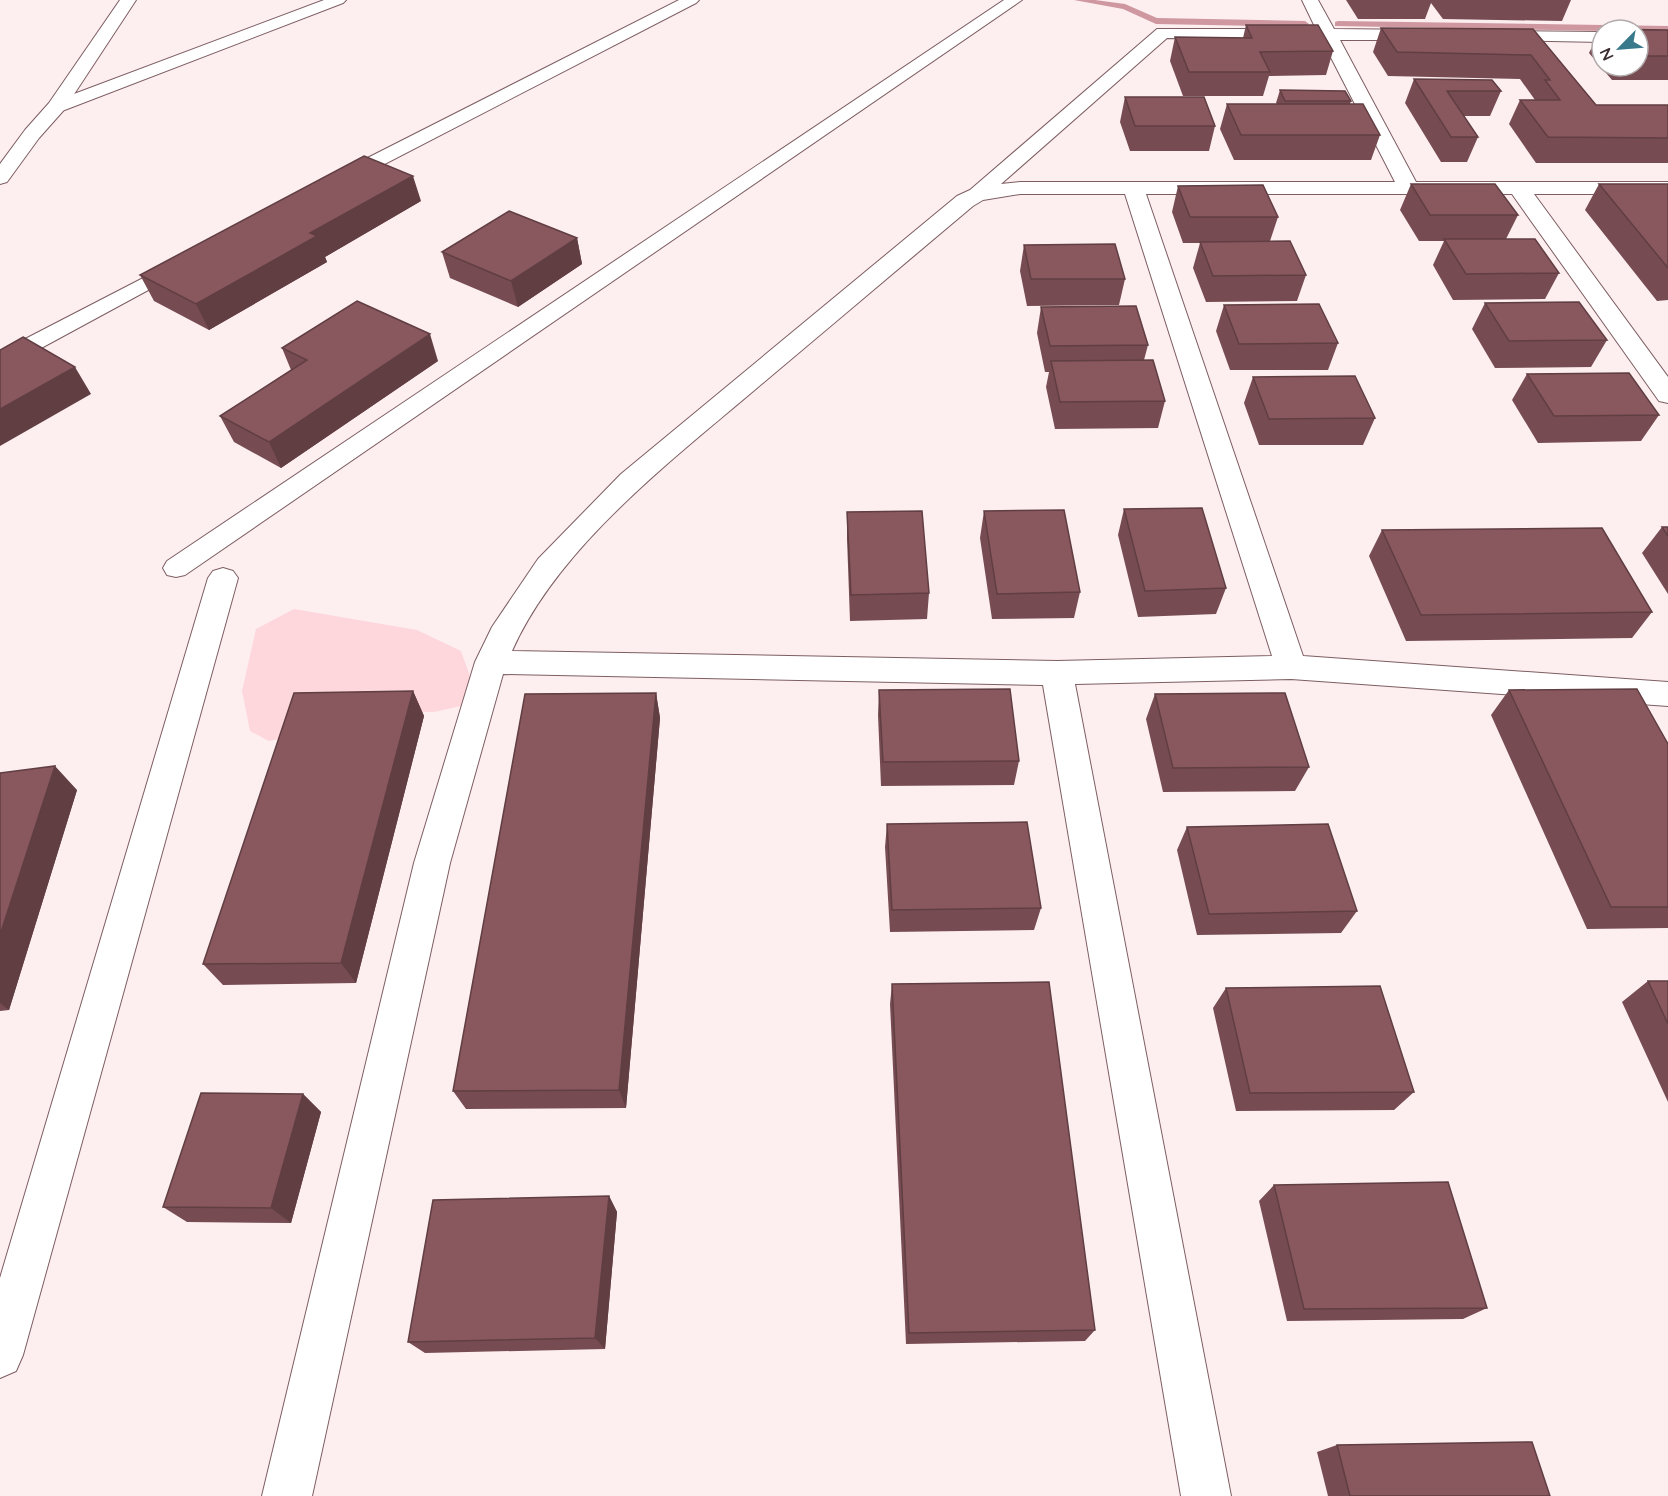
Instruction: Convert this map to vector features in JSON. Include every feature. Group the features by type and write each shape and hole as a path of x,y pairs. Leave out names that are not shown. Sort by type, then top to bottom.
{"street":[{"path":"0,178 32,134 56,107 128,0"},
{"path":"1310,0 1408,186"},
{"path":"287,1496 432,863 491,662 507,627 548,566 632,480 964,201 977,194 1163,33 1435,35"},
{"path":"1483,35 1590,37"},
{"path":"977,194 1020,188 1408,186 1519,189 1668,188"},
{"path":"1133,188 1291,667"},
{"path":"1519,189 1668,395"},
{"path":"0,1355 223,578"},
{"path":"491,662 1057,673 1291,667 1668,694"},
{"path":"1057,673 1206,1496"}],"lane":[{"path":"56,107 338,0"},
{"path":"327,187 691,0"},
{"path":"176,568 1014,0"},
{"path":"0,361 200,254"}],"shaded area":[{"path":"294,609 417,630 461,651 471,679 461,706 434,712 305,713 296,736 269,741 250,731 242,691 256,629"}],"building":[{"path":"1246,25 1318,25 1333,51 1260,52 1270,72 1189,72 1175,37 1252,38"},
{"path":"1381,28 1533,29 1596,105 1668,105 1668,138 1548,137 1520,100 1560,100 1545,80 1550,80 1531,55 1397,52"},
{"path":"1650,30 1668,30 1668,56 1650,56"},
{"path":"1414,79 1492,80 1501,91 1447,91 1478,137 1451,137"},
{"path":"1280,90 1345,91 1351,101 1285,101"},
{"path":"1125,97 1204,97 1215,126 1135,126"},
{"path":"1227,104 1363,104 1380,135 1241,135"},
{"path":"364,156 413,176 310,233 317,236 196,304 140,275"},
{"path":"1411,184 1495,184 1518,215 1430,215"},
{"path":"1599,184 1668,184 1668,268"},
{"path":"1263,185 1278,217 1190,217 1178,186"},
{"path":"509,211 577,238 511,281 442,252"},
{"path":"1444,239 1535,239 1559,273 1466,274"},
{"path":"1290,241 1306,275 1213,276 1200,242"},
{"path":"1115,244 1125,279 1031,279 1024,245"},
{"path":"357,301 430,334 269,442 220,416 307,360 282,348"},
{"path":"1579,302 1607,340 1509,341 1485,303"},
{"path":"1319,304 1338,343 1239,344 1224,305"},
{"path":"1136,306 1148,345 1050,346 1041,307"},
{"path":"23,337 75,367 0,409 0,350"},
{"path":"1153,360 1165,401 1060,402 1051,361"},
{"path":"1629,373 1659,415 1554,416 1527,374"},
{"path":"1355,376 1375,418 1269,419 1253,377"},
{"path":"1202,508 1226,588 1145,591 1124,509"},
{"path":"1064,510 1080,592 997,594 984,511"},
{"path":"922,511 929,593 851,595 847,512"},
{"path":"1662,527 1668,527 1668,536"},
{"path":"1602,528 1652,612 1421,615 1382,530"},
{"path":"1010,689 1019,761 883,762 879,690"},
{"path":"1637,689 1668,744 1668,907 1611,907 1509,690"},
{"path":"413,691 341,963 203,964 294,693"},
{"path":"656,693 619,1090 453,1091 525,694"},
{"path":"1285,693 1309,767 1173,768 1155,694"},
{"path":"55,766 0,935 0,773"},
{"path":"1027,822 1041,908 892,910 887,824"},
{"path":"1328,824 1357,911 1209,914 1187,827"},
{"path":"1648,981 1668,981 1668,1024"},
{"path":"1049,982 1095,1330 909,1333 892,984"},
{"path":"1380,986 1414,1092 1250,1093 1226,988"},
{"path":"201,1093 303,1094 271,1208 163,1207"},
{"path":"1448,1182 1487,1308 1304,1309 1274,1185"},
{"path":"609,1196 595,1338 408,1342 433,1200"},
{"path":"1532,1442 1550,1496 1350,1496 1337,1445"}],"waterway":[{"path":"1078,0 1125,7 1156,21 1305,24"},
{"path":"1338,24 1668,29"}]}
